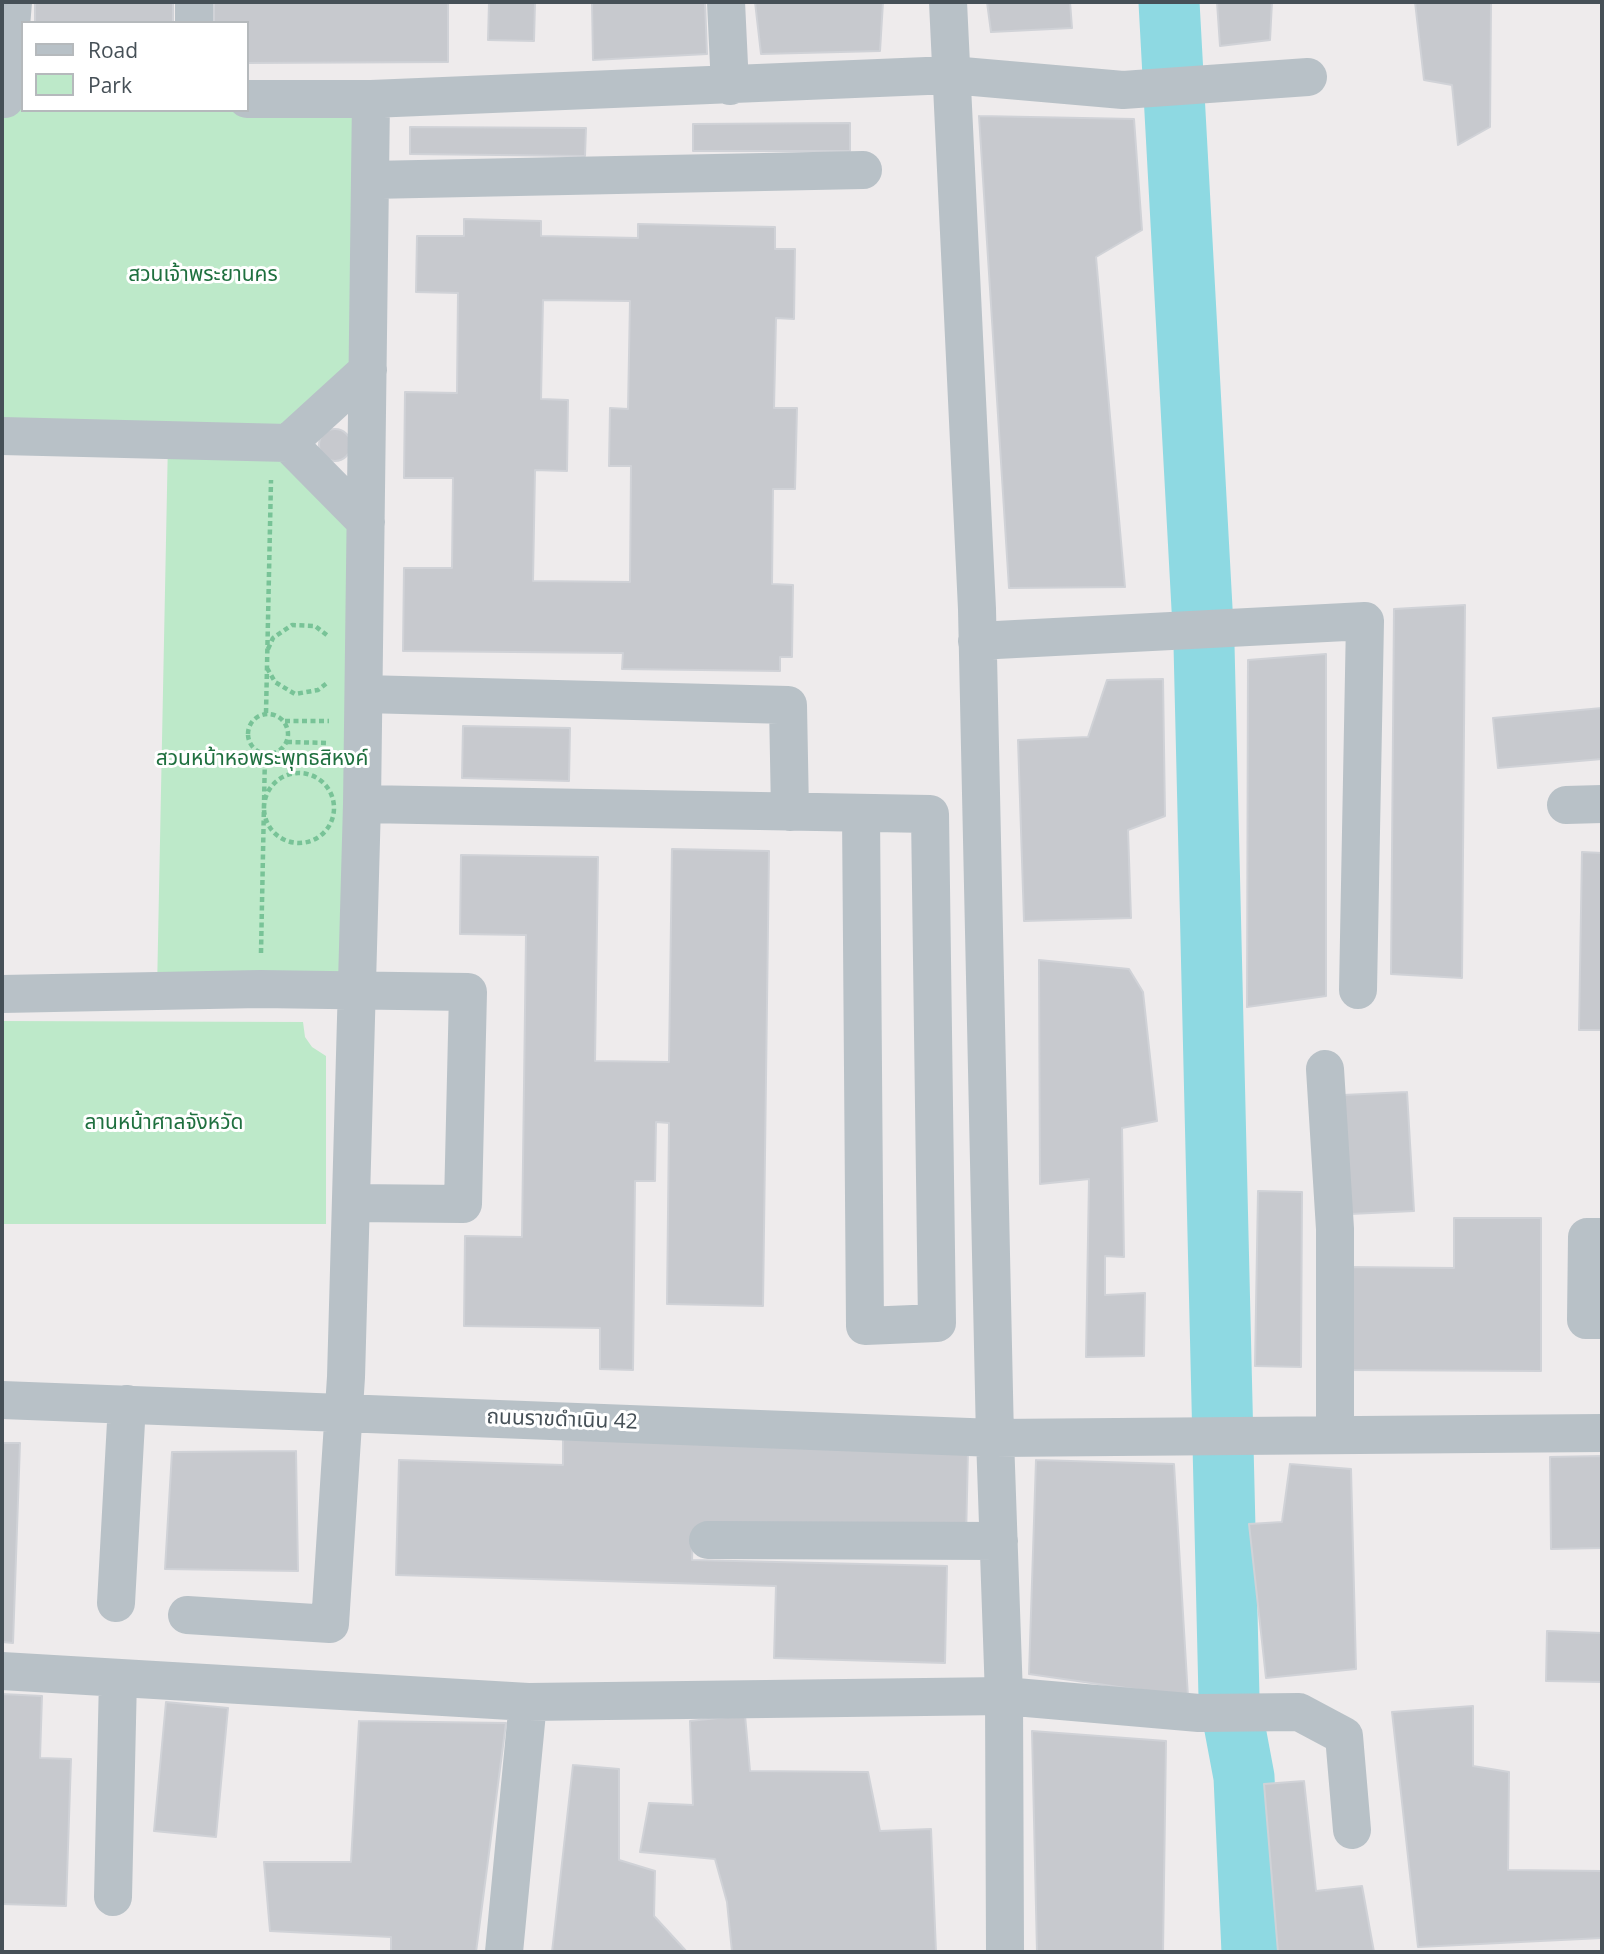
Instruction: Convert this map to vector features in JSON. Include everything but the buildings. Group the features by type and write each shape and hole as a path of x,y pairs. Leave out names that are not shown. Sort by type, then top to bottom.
{"street":[{"path":"10,99 13,2"},
{"path":"194,2 194,21"},
{"path":"726,2 730,86"},
{"path":"948,2 977,640 995,1438 1004,1696 1005,1952"},
{"path":"248,99 371,99 951,75 1123,90 1308,77"},
{"path":"187,1615 330,1624 344,1412 357,990 362,804 349,684 366,522 371,99"},
{"path":"370,180 863,170"},
{"path":"2,436 280,442 368,370"},
{"path":"280,442 366,522"},
{"path":"977,640 1365,621 1359,990"},
{"path":"349,684 788,705 790,813"},
{"path":"362,804 930,814 937,1323 865,1326 861,813"},
{"path":"2,994 260,989 468,992 464,1204 351,1203"},
{"path":"1316,1434 1335,1229 1325,1069"},
{"path":"1602,1237 1587,1237 1586,1320 1602,1321"},
{"name":"ถนนราขดำเนิน 42","path":"2,1400 995,1438 1602,1433"},
{"path":"116,1603 127,1404"},
{"path":"708,1539 999,1541"},
{"path":"2,1671 528,1702 1004,1696 1199,1713 1299,1712 1344,1736 1352,1830"},
{"path":"113,1897 117,1678"},
{"path":"504,1952 528,1702"}],"path":[{"path":"266,713 280,442"},
{"path":"267,660 273,638 292,625 315,626 332,641"},
{"path":"267,667 275,682 295,694 349,684"},
{"path":"266,713 285,722 288,728 287,742 277,752 265,754 254,749 247,732 253,719 266,713"},
{"path":"285,722 336,722"},
{"path":"287,742 335,743"},
{"path":"260,989 265,754"},
{"path":"301,773 322,781 334,801 334,813 330,824 315,839 292,842 272,830 266,821 264,807 271,787 279,779 301,773"}],"green space":[{"path":"2,98 21,98 21,112 248,112 371,99 368,370 289,443 366,522 357,990 157,991 168,440 2,436"},
{"name":"ลานหน้าศาลจังหวัด","path":"2,1021 303,1022 305,1037 312,1047 326,1056 326,1224 2,1224"}],"waterway":[{"path":"1169,2 1204,645 1229,1697 1244,1777 1252,1952"}],"park label":[{"name":"สวนเจ้าพระยานคร","path":"203,275"},
{"name":"สวนหน้าหอพระพุทธสิหงค์","path":"262,759"}]}
